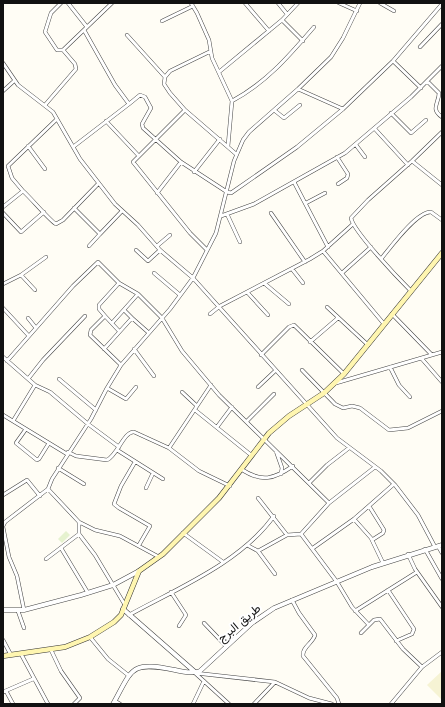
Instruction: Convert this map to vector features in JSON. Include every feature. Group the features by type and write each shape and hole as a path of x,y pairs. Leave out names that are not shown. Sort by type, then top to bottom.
{"main road":[{"path":"3,656 51,650 90,637 114,622 124,607 139,571 159,557 230,486 264,438 278,424 324,393 344,374 442,253"}],"street":[{"path":"61,3 51,13 45,32 57,50 63,50 112,3"},
{"path":"68,3 87,26"},
{"path":"191,3 209,40 211,51 232,101 228,146"},
{"path":"244,3 269,31"},
{"path":"278,3 287,14"},
{"path":"219,72 282,20 298,3"},
{"path":"339,3 357,11"},
{"path":"24,610 17,576 9,557 3,526 5,522 48,489 58,468 88,424 121,365 162,318 193,278 216,233 236,154 249,132 298,89 334,54 360,3"},
{"path":"380,3 394,11"},
{"path":"73,148 140,95 146,97 151,108 142,126 194,172 226,192 232,192 275,163 343,109 393,61 442,4"},
{"path":"162,21 193,6"},
{"path":"282,20 303,41"},
{"path":"420,48 442,24"},
{"path":"232,101 248,93 264,81 314,28"},
{"path":"84,30 115,85 129,104"},
{"path":"127,35 165,77"},
{"path":"45,105 76,69 75,64 63,50"},
{"path":"211,51 170,71 164,80 166,87 185,110 236,154"},
{"path":"393,61 421,88"},
{"path":"3,63 14,81 45,105 57,119 73,148 98,184 122,211 138,225 160,250 193,278 220,306 261,355 337,438 375,467 394,484 418,515 442,553"},
{"path":"221,216 254,204 338,157 356,145 421,88 442,66"},
{"path":"3,91 14,81"},
{"path":"427,81 439,93 435,108 436,112 442,117"},
{"path":"298,89 343,109"},
{"path":"274,110 284,118 300,104"},
{"path":"185,110 138,155 133,162 190,233 207,250"},
{"path":"391,113 411,133 426,120"},
{"path":"57,119 8,166 10,174 49,219 56,224 60,222 98,184"},
{"path":"106,121 138,155"},
{"path":"375,129 408,165"},
{"path":"410,291 371,247 351,218 355,212 442,133"},
{"path":"194,172 220,139"},
{"path":"356,145 365,157"},
{"path":"28,146 45,169"},
{"path":"338,157 348,174 347,178 338,184"},
{"path":"412,161 442,185"},
{"path":"157,193 181,162"},
{"path":"294,182 306,202 328,247"},
{"path":"3,208 23,190"},
{"path":"306,202 325,192"},
{"path":"74,208 100,234"},
{"path":"89,246 122,211"},
{"path":"3,213 21,232 44,212"},
{"path":"381,259 406,230 425,213 431,212 442,220"},
{"path":"271,213 305,262"},
{"path":"227,214 240,242"},
{"path":"210,314 220,306 292,269 323,251 354,224"},
{"path":"157,246 170,235"},
{"path":"342,273 371,247"},
{"path":"136,250 148,261 160,250"},
{"path":"323,251 384,324"},
{"path":"3,284 21,275 46,257"},
{"path":"8,361 28,336 97,262 103,265 119,283 138,294 162,318 182,351 211,385 293,466 316,492 329,503"},
{"path":"292,269 303,283"},
{"path":"154,273 180,295"},
{"path":"21,275 35,290"},
{"path":"119,283 98,307 119,331"},
{"path":"264,283 289,304"},
{"path":"247,292 268,315"},
{"path":"112,323 138,294"},
{"path":"327,307 368,345"},
{"path":"3,308 28,336"},
{"path":"124,310 149,333"},
{"path":"392,314 432,355"},
{"path":"28,379 43,360 85,316"},
{"path":"105,316 89,333 91,337 121,365"},
{"path":"28,318 36,328"},
{"path":"104,349 132,318"},
{"path":"310,342 338,318"},
{"path":"261,355 289,327 294,325 344,374"},
{"path":"134,349 154,376"},
{"path":"335,383 442,352"},
{"path":"3,357 35,385 50,392 135,462 163,479"},
{"path":"422,359 442,382"},
{"path":"390,367 399,385 410,397"},
{"path":"258,387 275,370"},
{"path":"302,370 333,402 342,407 352,406 365,411 389,430 408,428 442,411"},
{"path":"59,379 96,410"},
{"path":"13,420 35,385"},
{"path":"169,448 211,385"},
{"path":"107,388 126,399 136,387"},
{"path":"182,392 197,406"},
{"path":"247,421 274,394"},
{"path":"217,427 232,407"},
{"path":"195,410 251,455"},
{"path":"3,415 67,453 102,461 110,460 131,432 169,448 199,471 230,486"},
{"path":"26,429 16,443 37,460 49,443"},
{"path":"309,483 327,465 350,448"},
{"path":"276,449 282,468 280,475"},
{"path":"135,462 121,486 114,504 150,526 139,545"},
{"path":"241,469 255,477 270,478 280,475 293,466"},
{"path":"258,550 287,535 301,534 329,503 375,467"},
{"path":"58,468 84,484"},
{"path":"146,488 153,473"},
{"path":"3,495 27,480 40,496"},
{"path":"313,548 354,519 394,484"},
{"path":"48,489 79,522 95,530 120,536 159,557"},
{"path":"258,498 274,516 287,535"},
{"path":"369,506 384,530 383,533 372,540"},
{"path":"129,615 202,577 258,536 274,516"},
{"path":"354,519 372,540 383,563"},
{"path":"79,522 79,534 113,585 129,615 229,704"},
{"path":"183,533 223,562"},
{"path":"46,559 79,534"},
{"path":"301,534 337,582 343,594 355,611 368,625"},
{"path":"247,545 258,550 275,574"},
{"name":"طريق البرج","path":"195,673 203,669 226,646 263,614 292,600 383,563 408,554 438,546"},
{"path":"61,548 88,593"},
{"path":"425,549 442,579"},
{"path":"408,554 417,572 442,607"},
{"path":"3,610 24,610 88,593 113,585 139,571"},
{"path":"355,611 417,572"},
{"path":"388,590 414,629 412,634 396,641"},
{"path":"171,592 186,615 179,626"},
{"path":"292,600 299,613 315,635 314,639 304,650 303,656 337,698 339,704"},
{"path":"18,611 24,628"},
{"path":"361,633 376,619 380,619 396,641 422,667"},
{"path":"204,623 226,646"},
{"path":"90,637 108,659 128,675"},
{"path":"3,640 11,655"},
{"path":"51,650 61,671 80,698 74,704"},
{"path":"391,704 422,667 442,652"},
{"path":"21,654 33,679 48,704"},
{"path":"120,704 114,702 128,675 137,668 145,667 275,682 308,698 332,704"},
{"path":"13,704 4,692 33,679"},
{"path":"193,704 204,682"},
{"path":"254,704 275,682"}],"shaded area":[{"path":"442,671 442,700 427,685"}],"green space":[{"path":"66,531 70,535 62,543 58,539"}]}
